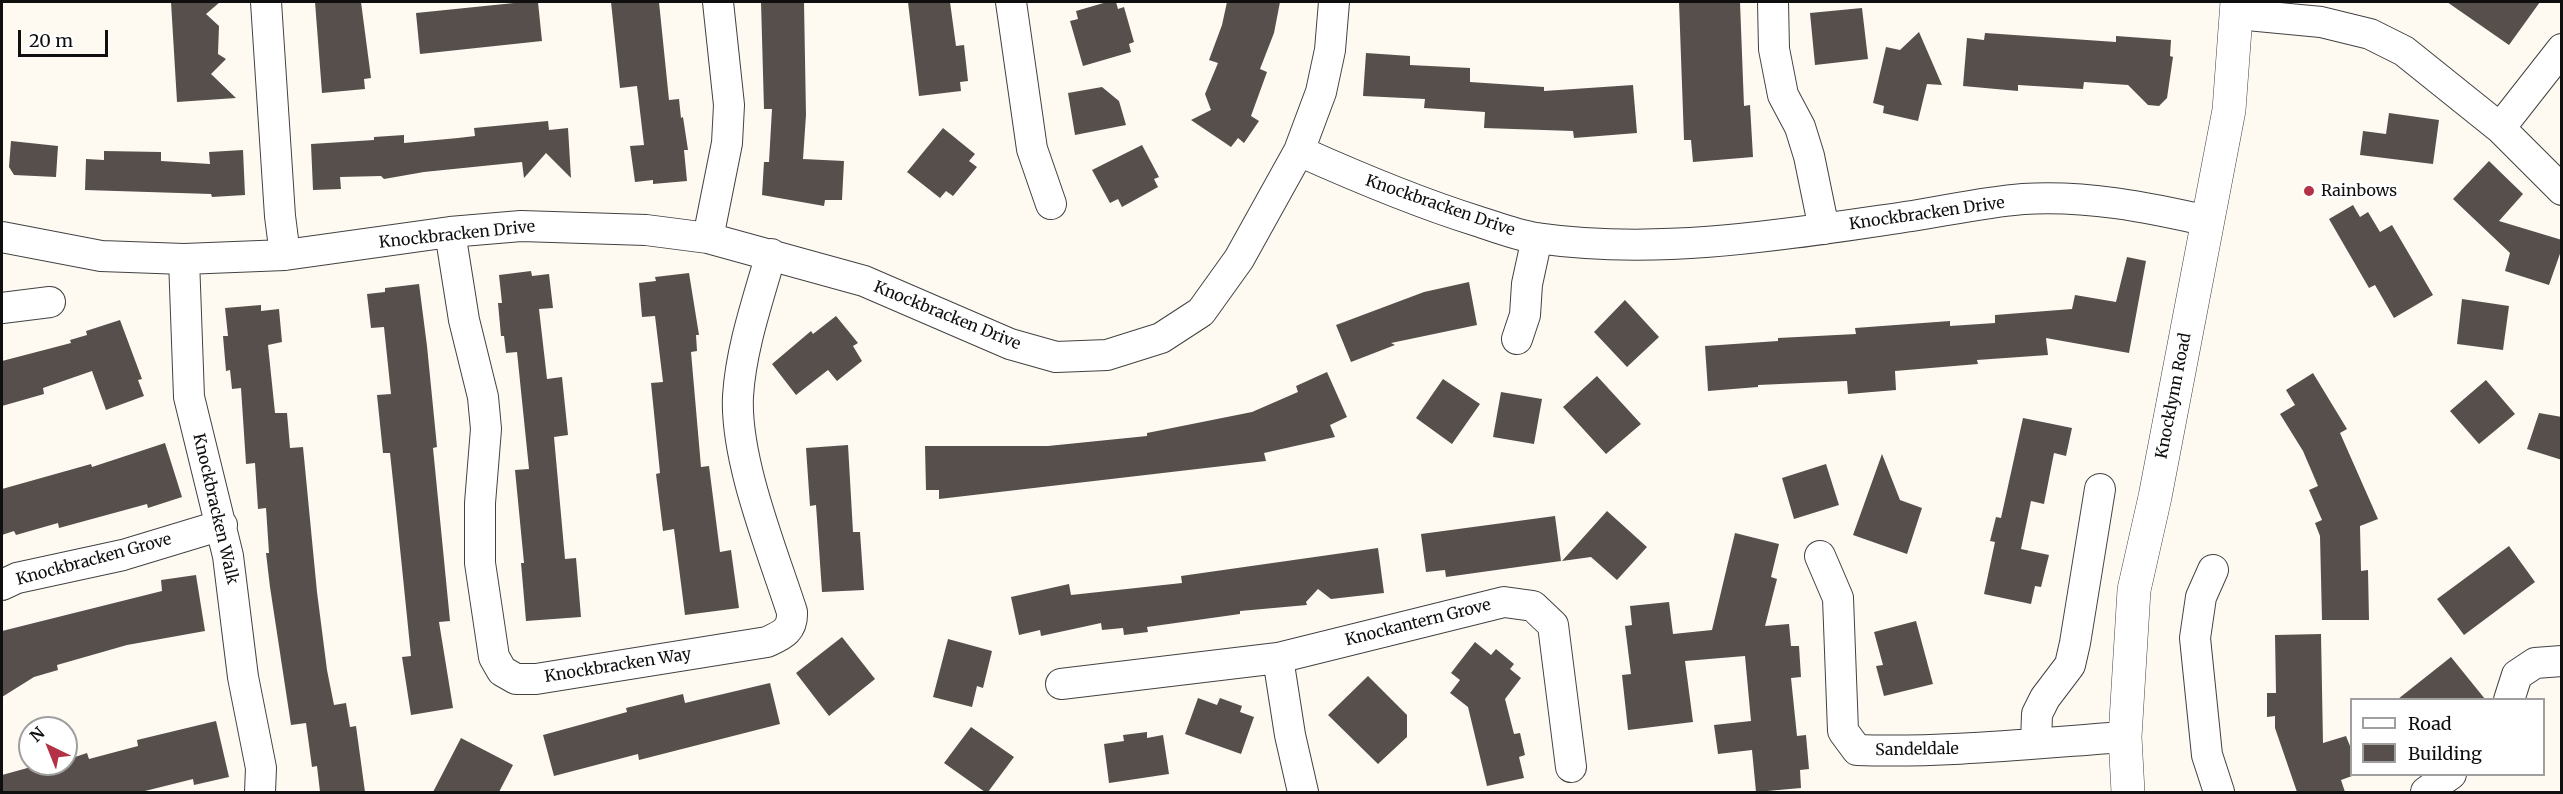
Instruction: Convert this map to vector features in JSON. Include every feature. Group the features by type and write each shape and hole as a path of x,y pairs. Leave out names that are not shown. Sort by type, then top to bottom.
{"street":[{"path":"266,2 280,216 285,255"},
{"path":"708,238 728,134 729,105 718,2"},
{"path":"1011,2 1032,150 1051,204"},
{"path":"1299,151 1321,92 1330,50 1334,2"},
{"path":"1773,2 1774,49 1783,95 1800,127 1809,156 1824,229"},
{"path":"2237,8 2321,22 2370,34 2404,51 2500,128 2562,190"},
{"name":"Knocklynn Road","path":"2128,792 2125,737 2134,591 2229,110 2237,8"},
{"path":"2500,128 2562,49"},
{"name":"Knockbracken Drive","path":"2,237 101,256 184,259 285,255 450,232 521,226 646,230 708,238 864,281 1010,344 1056,357 1107,355 1161,338 1201,312 1239,259 1299,151 1433,208 1537,238 1601,244 1668,245 1747,239 2023,200 2093,200 2208,221"},
{"name":"Knockbracken Way","path":"450,232 464,320 483,397 485,418 480,503 482,575 494,657 502,671 516,679 536,679 767,642 786,633 792,622 792,612 742,448 738,397 745,348 771,254"},
{"name":"Knockbracken Drive","path":"1517,339 1525,315 1527,284 1537,238"},
{"name":"Knockbracken Walk","path":"184,259 189,397 222,525 233,587 243,677 261,768 260,792"},
{"path":"2,308 50,302"},
{"path":"2036,743 2037,714 2045,698 2070,665 2073,654 2100,489"},
{"name":"Knockbracken Grove","path":"2,585 17,578 123,555 222,525"},
{"name":"Sandeldale","path":"1820,556 1838,597 1843,731 1857,750 1891,752 2004,747 2125,737"},
{"path":"2213,570 2201,597 2195,638 2207,755 2219,792"},
{"name":"Knockantern Grove","path":"1061,684 1278,658 1504,602 1533,606 1553,625 1571,767"},
{"path":"1278,658 1290,735 1303,792"},
{"path":"2509,698 2517,675 2535,663 2562,661"},
{"path":"2426,792 2448,776"}],"building":[{"path":"171,2 220,2 206,14 219,26 218,54 226,59 211,74 236,98 177,102"},
{"path":"315,2 361,2 371,78 364,79 365,89 322,93"},
{"path":"538,2 542,41 420,54 416,13"},
{"path":"611,2 659,2 669,100 679,99 681,118 683,117 688,150 684,150 687,181 653,184 653,180 635,182 630,146 644,145 637,86 620,88"},
{"path":"761,2 804,2 806,115 803,159 844,161 842,200 825,200 824,206 762,195 764,162 769,162 772,109 764,109"},
{"path":"908,2 950,2 956,46 964,45 968,81 960,82 961,91 919,96"},
{"path":"1107,2 1116,2 1118,9 1124,7 1134,42 1129,44 1131,52 1083,66 1070,21 1078,19 1076,11"},
{"path":"1227,2 1280,2 1274,33 1260,69 1267,72 1251,116 1259,121 1244,143 1238,138 1231,147 1191,120 1211,110 1205,94 1218,63 1209,60 1222,25"},
{"path":"1679,2 1740,2 1744,106 1750,105 1753,157 1693,162 1691,140 1684,140"},
{"path":"2447,2 2540,2 2509,45"},
{"path":"1862,8 1868,59 1815,65 1810,13"},
{"path":"1919,32 1942,85 1927,84 1918,121 1883,113 1884,106 1873,103 1886,47 1900,50"},
{"path":"1985,33 2116,42 2116,36 2171,40 2170,56 2173,57 2167,98 2159,106 2148,105 2128,85 2084,82 2083,89 2018,85 2018,91 1963,86 1967,38 1984,40"},
{"path":"1366,53 1410,56 1410,65 1470,68 1470,82 1544,87 1544,91 1633,85 1637,133 1574,138 1573,131 1484,128 1485,112 1424,108 1425,99 1363,96"},
{"path":"1102,87 1119,101 1126,125 1075,135 1068,93"},
{"path":"2389,113 2439,120 2433,164 2360,155 2363,131 2386,134"},
{"path":"548,121 549,130 568,128 571,178 546,153 524,178 522,162 424,172 384,179 381,176 340,177 341,189 313,190 311,144 374,140 374,137 404,135 404,143 458,138 475,136 474,128"},
{"path":"943,128 975,154 969,161 977,167 953,196 946,191 940,198 907,172"},
{"path":"11,141 58,146 56,177 14,175 9,167"},
{"path":"1142,145 1159,177 1154,179 1158,187 1122,207 1118,199 1110,203 1092,170"},
{"path":"243,150 245,195 212,197 211,194 85,190 86,159 104,160 104,151 161,152 161,161 210,164 209,152"},
{"path":"2489,161 2523,194 2499,221 2562,240 2562,248 2549,285 2505,271 2510,253 2453,199"},
{"path":"2353,205 2360,217 2368,212 2380,232 2392,225 2433,295 2394,318 2375,285 2369,288 2329,219"},
{"path":"2127,257 2146,261 2129,353 2046,338 2048,355 1977,360 1978,364 1895,371 1896,390 1848,394 1847,381 1758,385 1758,387 1708,391 1705,346 1778,341 1778,338 1856,334 1855,328 1950,321 1950,326 1995,323 1995,315 2072,309 2075,295 2116,302"},
{"path":"531,271 532,276 549,274 553,308 539,309 547,379 562,377 568,435 554,437 565,559 576,558 581,617 526,621 521,563 524,563 515,470 529,469 517,352 506,353 504,336 501,336 498,303 502,303 499,275"},
{"path":"689,273 699,335 696,335 697,351 691,352 701,467 709,466 720,552 731,550 739,608 685,615 674,529 663,531 656,474 660,473 651,383 663,382 655,316 642,317 639,283 656,281 655,277"},
{"path":"1469,282 1477,325 1391,343 1395,345 1351,362 1336,325 1424,292"},
{"path":"419,284 437,447 433,448 450,621 439,622 453,708 411,715 402,657 411,656 396,509 390,453 383,453 377,395 391,394 384,327 371,328 367,294 385,292 385,288"},
{"path":"2462,299 2509,306 2503,350 2457,344"},
{"path":"1625,300 1659,337 1627,367 1594,332"},
{"path":"261,305 261,311 279,309 282,342 268,345 275,413 287,413 290,448 303,447 327,670 334,705 346,703 350,727 356,726 365,792 320,792 317,766 312,767 306,723 291,725 266,553 269,553 266,508 258,509 255,463 246,464 241,388 232,389 230,370 226,371 223,336 228,336 225,308"},
{"path":"836,316 858,343 853,346 862,361 837,381 828,370 796,395 772,364 811,331 813,334"},
{"path":"120,320 142,379 138,380 144,396 106,410 92,371 43,388 44,394 2,406 2,361 71,343 70,340 87,335 86,331"},
{"path":"1327,372 1347,417 1330,425 1335,437 1264,453 1266,461 939,499 939,490 926,490 925,446 1048,446 1147,436 1147,433 1252,412 1298,392 1296,386"},
{"path":"2313,373 2347,429 2340,433 2378,519 2360,526 2361,571 2368,570 2369,620 2322,620 2320,536 2315,523 2322,520 2309,490 2318,486 2303,451 2280,414 2295,405 2286,390"},
{"path":"1597,376 1641,424 1606,454 1563,407"},
{"path":"1443,379 1480,404 1452,444 1416,418"},
{"path":"2486,380 2515,414 2479,444 2450,411"},
{"path":"1501,392 1542,399 1534,444 1493,437"},
{"path":"2539,413 2562,417 2562,460 2527,449"},
{"path":"2023,418 2072,428 2066,456 2054,453 2044,504 2031,501 2021,549 2049,555 2041,587 2035,586 2031,604 1984,594 1995,542 1990,541 1996,517 2001,518"},
{"path":"165,443 182,497 148,508 147,504 59,528 58,523 16,535 14,531 2,535 2,489 91,464 92,467"},
{"path":"848,445 853,532 860,532 864,590 822,592 816,505 810,506 806,448"},
{"path":"1882,454 1900,500 1922,508 1907,554 1853,535"},
{"path":"1826,464 1839,505 1794,519 1782,478"},
{"path":"1607,511 1647,547 1617,580 1591,557 1562,561"},
{"path":"1555,516 1561,561 1446,577 1445,570 1426,572 1421,534"},
{"path":"1735,533 1779,544 1771,577 1777,579 1765,626 1789,624 1791,646 1799,646 1801,677 1791,678 1797,736 1806,735 1809,769 1800,770 1801,788 1756,792 1752,750 1718,754 1714,725 1751,721 1745,656 1685,661 1693,722 1628,730 1622,675 1631,674 1625,626 1632,625 1630,606 1669,602 1673,634 1712,630"},
{"path":"2509,546 2535,582 2464,635 2437,599"},
{"path":"1378,548 1384,593 1331,599 1318,589 1306,602 1307,605 1240,611 1240,614 1147,627 1148,632 1124,635 1123,628 1102,630 1101,623 1041,636 1040,630 1019,635 1011,597 1069,584 1071,595 1182,583 1181,576"},
{"path":"196,575 205,631 127,645 57,665 58,670 34,677 2,697 2,631 162,591 161,580"},
{"path":"1916,621 1933,684 1884,696 1876,666 1883,665 1874,632"},
{"path":"2321,634 2323,743 2346,736 2350,746 2350,776 2352,776 2341,780 2345,792 2297,792 2275,728 2275,716 2267,717 2267,693 2276,693 2275,635"},
{"path":"842,637 875,679 829,716 796,673"},
{"path":"948,639 992,651 983,688 977,686 972,707 933,697"},
{"path":"1475,642 1491,655 1496,649 1514,664 1510,669 1521,678 1505,699 1514,734 1520,733 1525,755 1519,757 1524,778 1487,786 1468,707 1450,693 1460,680 1451,673"},
{"path":"2451,657 2484,698 2399,698"},
{"path":"1368,676 1407,715 1407,737 1378,764 1328,715"},
{"path":"770,683 780,724 639,760 638,754 554,776 543,735 627,712 626,708 683,694 685,703"},
{"path":"1198,698 1217,705 1220,698 1242,706 1240,712 1254,717 1241,754 1185,734"},
{"path":"216,721 229,777 194,785 193,779 141,792 2,792 2,775 18,771 18,776 78,776 78,756 87,753 89,759 138,746 137,740"},
{"path":"971,727 1014,757 988,792 944,763"},
{"path":"1147,732 1147,738 1163,735 1169,774 1109,783 1104,744 1124,741 1123,735"},
{"path":"461,738 513,765 499,792 433,792"}],"place":[{"name":"Rainbows","path":"2309,191"}]}
